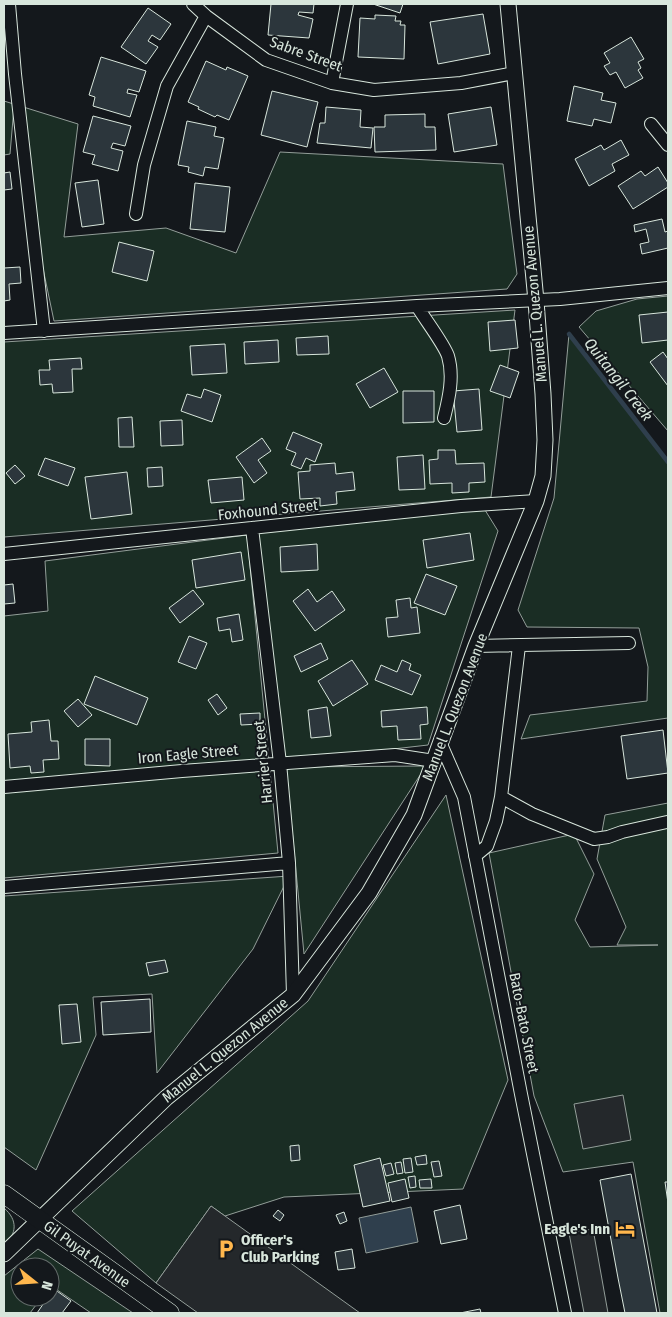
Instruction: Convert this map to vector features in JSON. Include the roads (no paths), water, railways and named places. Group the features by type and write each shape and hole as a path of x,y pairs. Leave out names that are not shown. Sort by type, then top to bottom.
{"main road":[{"name":"Gil Puyat Avenue","path":"4,1194 170,1313"}],"street":[{"path":"9,4 9,75 44,331"},
{"name":"Sabre Street","path":"193,4 206,16 266,60 332,83 374,90 461,83 514,73"},
{"path":"332,83 347,4"},
{"name":"Manuel L. Quezon Avenue","path":"4,1254 166,1098 294,995 370,893 414,814 476,646 536,501 542,476 545,440 536,300 508,4"},
{"path":"136,214 144,165 167,86 206,16"},
{"path":"651,124 668,145"},
{"path":"4,333 536,300 668,288"},
{"path":"417,306 448,355 449,397 444,418"},
{"name":"Foxhound Street","path":"4,554 461,506 536,501"},
{"name":"Harrier Street","path":"252,528 280,763 289,863 294,995"},
{"path":"476,646 629,643"},
{"path":"475,856 487,846 496,821 501,797 518,646"},
{"name":"Bato-Bato Street","path":"440,742 464,797 565,1313"},
{"name":"Iron Eagle Street","path":"4,787 395,755 434,761"},
{"path":"501,797 532,814 594,839 667,822"},
{"path":"4,887 289,863"}],"water":[{"path":"411,1207 418,1242 366,1253 359,1218"}],"waterway":[{"name":"Quitangil Creek","path":"569,334 668,462"}],"place":[{"name":"Eagle's Inn","path":"625,1229"},
{"name":"Officer's Club Parking","path":"226,1249"}]}
